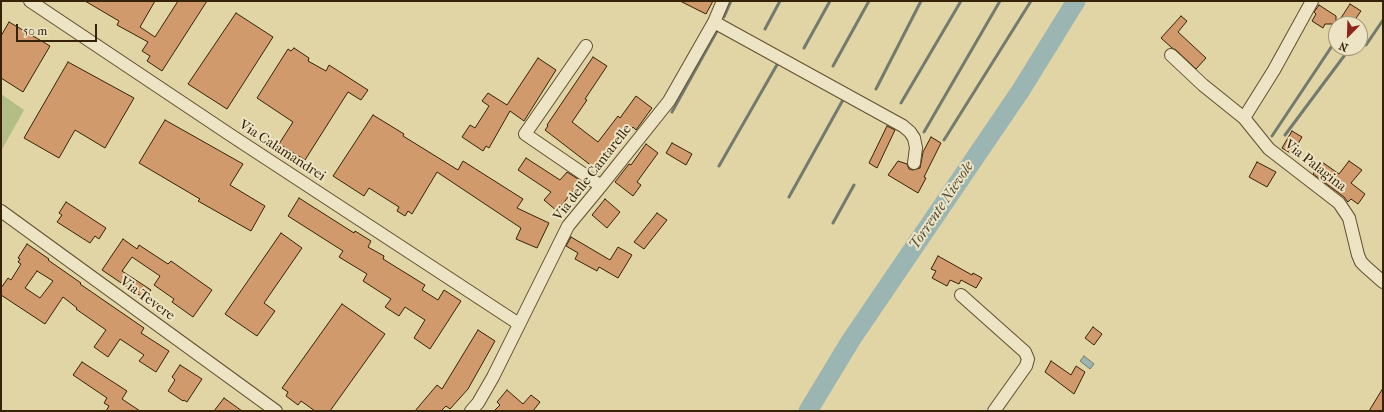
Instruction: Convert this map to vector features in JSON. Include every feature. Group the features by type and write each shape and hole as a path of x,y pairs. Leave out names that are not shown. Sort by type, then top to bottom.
{"street":[{"name":"Via Calamandrei","path":"30,1 232,136 519,324"},
{"name":"Via delle Cantarelle","path":"471,411 478,403 493,377 568,226 669,101 714,22 723,1"},
{"path":"1244,118 1274,70 1312,1"},
{"path":"714,22 903,126 914,138 916,148 914,163"},
{"path":"586,46 525,134 601,186"},
{"name":"Via Palagina","path":"1171,55 1203,85 1244,118 1269,149 1339,203 1349,218 1358,255 1366,267 1383,282"},
{"name":"Via Tevere","path":"1,211 276,411"},
{"path":"961,295 1025,352 1028,359 1026,366 994,411"}],"green space":[{"path":"1,94 24,110 1,151"}],"water":[{"path":"1084,356 1094,364 1090,369 1080,361"}],"building":[{"path":"85,1 155,1 140,27 155,37 178,1 207,1 162,71 147,61 150,56 142,51 148,42 117,25 119,21"},
{"path":"680,1 713,1 706,14"},
{"path":"1350,4 1361,11 1358,16 1342,16"},
{"path":"1319,5 1336,16 1328,16 1328,24 1325,24 1323,28 1312,21 1316,14 1314,12"},
{"path":"236,13 273,37 227,109 188,84"},
{"path":"1181,16 1187,21 1178,32 1206,58 1196,69 1161,38"},
{"path":"9,22 50,46 23,92 1,78 1,36"},
{"path":"294,48 309,58 308,61 326,71 329,65 368,90 361,100 348,92 305,160 279,144 293,122 257,98 288,49 291,51"},
{"path":"593,57 607,66 572,122 598,142 618,116 620,118 636,96 652,108 636,130 633,127 622,142 620,140 597,170 545,130"},
{"path":"538,58 556,70 524,121 510,111 489,148 486,146 483,151 462,137 470,125 475,128 489,106 482,101 488,93 507,105"},
{"path":"68,62 134,98 105,148 75,130 59,158 24,138"},
{"path":"373,115 404,134 403,136 458,170 463,161 523,199 517,208 549,223 537,248 516,239 521,228 437,172 412,214 408,211 405,216 397,211 399,207 369,188 364,196 333,176"},
{"path":"165,120 243,164 230,185 265,206 251,231 198,201 200,199 139,163"},
{"path":"887,126 895,130 877,168 869,163"},
{"path":"1292,131 1302,137 1292,154 1282,148"},
{"path":"931,137 941,143 924,177 926,178 918,193 888,175 898,161 907,164 909,169 913,170 920,168 923,152"},
{"path":"672,143 692,154 686,165 666,153"},
{"path":"646,144 658,153 637,182 641,185 633,196 615,182 629,164 631,165"},
{"path":"526,158 560,180 567,172 581,181 557,211 544,200 551,192 518,170"},
{"path":"1349,161 1362,170 1351,183 1365,194 1358,204 1351,199 1348,202 1344,197 1313,174 1322,162 1339,174"},
{"path":"1257,162 1276,172 1267,187 1249,177"},
{"path":"299,198 354,233 355,231 371,241 368,247 384,256 383,259 425,285 422,290 438,300 444,290 461,301 430,349 414,338 425,320 405,307 399,316 385,307 391,299 363,281 367,274 339,257 343,251 288,216"},
{"path":"605,199 620,212 607,228 592,215"},
{"path":"66,202 106,228 99,239 95,236 90,243 57,222 62,215 59,213"},
{"path":"657,213 667,220 644,249 634,242"},
{"path":"281,233 302,248 264,303 275,311 257,336 225,314"},
{"path":"571,237 610,260 618,247 632,255 618,278 599,267 597,271 575,259 578,253 566,246"},
{"path":"123,239 137,249 139,245 168,264 171,261 212,290 193,317 172,302 174,299 154,285 160,276 132,257 122,271 151,290 145,299 102,270"},
{"path":"27,244 81,283 80,284 144,328 141,333 169,351 156,372 139,361 144,355 120,339 108,357 94,347 106,330 76,309 77,308 63,297 45,324 1,295 1,288 8,278 11,280 21,264 18,262 20,259 18,258","holes":["37,271 53,281 40,298 25,288"]},
{"path":"938,256 972,275 973,273 982,278 976,288 961,280 959,284 950,280 947,286 932,278 936,271 931,269"},
{"path":"342,304 385,334 330,411 315,411 301,401 298,405 286,396 288,392 282,388"},
{"path":"1093,327 1102,334 1094,345 1085,338"},
{"path":"478,330 495,341 468,389 450,409 446,406 441,411 415,411 437,385 442,389"},
{"path":"1051,361 1071,375 1076,366 1085,372 1074,394 1045,372"},
{"path":"82,362 127,391 122,399 140,411 106,411 109,406 104,403 107,398 73,375"},
{"path":"180,365 202,379 187,402 168,391 175,380 172,377"},
{"path":"1383,388 1383,411 1369,411"},
{"path":"507,390 523,404 531,395 540,402 533,411 494,411 500,405 497,402"},
{"path":"224,398 242,411 214,411"}],"waterway":[{"path":"724,17 731,1"},
{"path":"765,29 780,1"},
{"path":"804,48 830,1"},
{"path":"833,66 869,1"},
{"path":"876,89 921,1"},
{"path":"901,103 961,1"},
{"path":"924,132 1000,1"},
{"path":"944,140 1031,1"},
{"name":"Torrente Nievole","path":"808,411 851,340 1021,90 1076,1"},
{"path":"1368,42 1383,20"},
{"path":"672,112 717,31"},
{"path":"1272,136 1328,52"},
{"path":"1285,135 1344,56"},
{"path":"719,166 778,63"},
{"path":"789,197 844,98"},
{"path":"833,223 854,185"}]}
